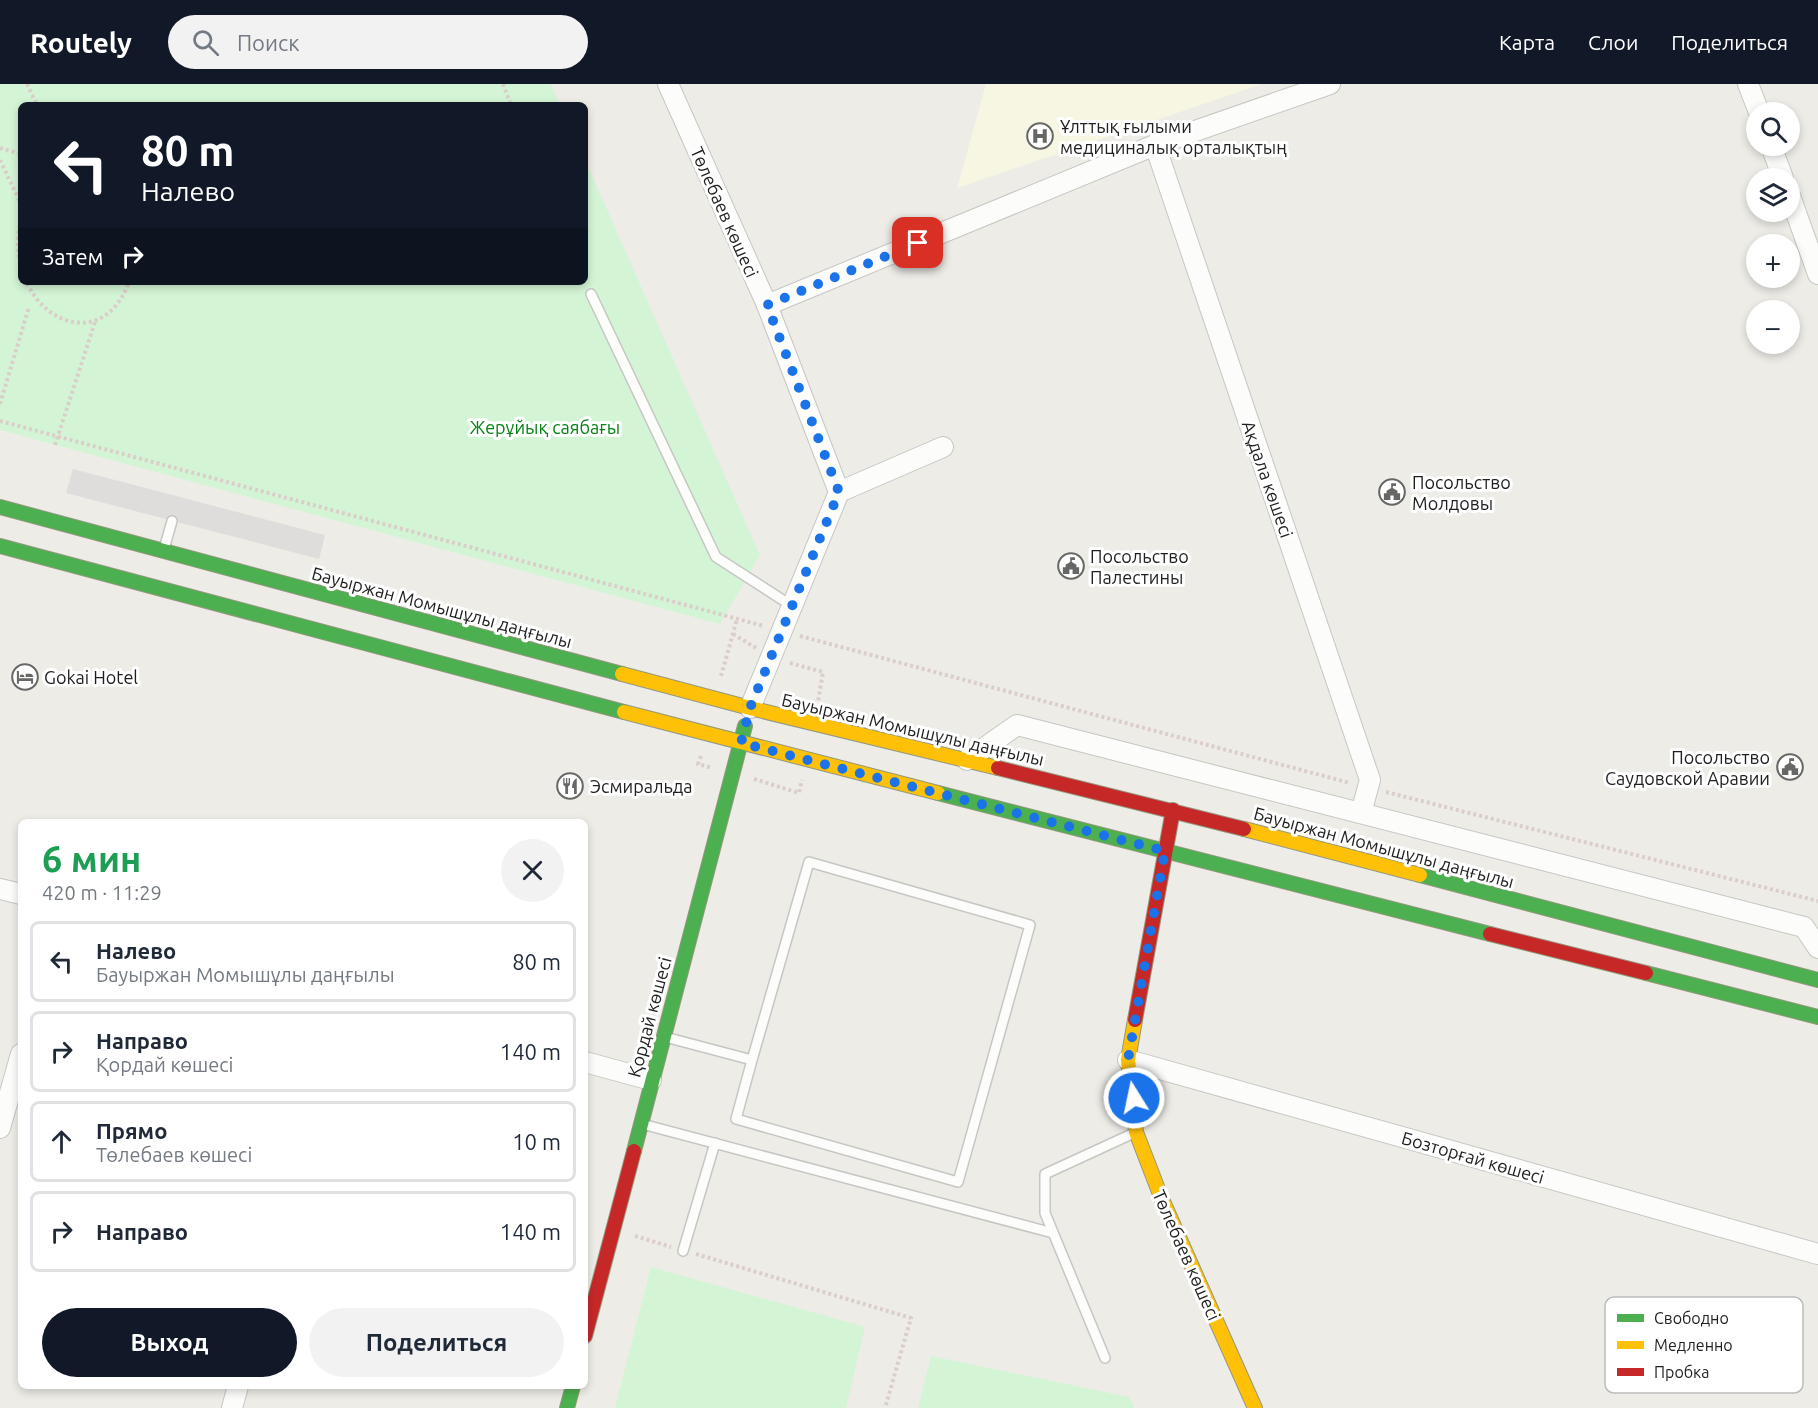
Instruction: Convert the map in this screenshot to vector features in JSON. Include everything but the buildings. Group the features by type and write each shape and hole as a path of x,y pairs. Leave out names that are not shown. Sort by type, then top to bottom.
{"main road":[{"name":"Бауыржан Момышұлы даңғылы","path":"0,507 750,708 1173,810 1818,980"},
{"path":"0,546 741,743 1818,1017"},
{"name":"Қордай көшесі","path":"588,1324 611,1229 750,708"},
{"name":"Төлебаев көшесі","path":"1173,810 1128,1060 1136,1132 1161,1197 1255,1408"},
{"path":"567,1408 572,1389"}],"street":[{"name":"Төлебаев көшесі","path":"668,84 767,305 839,492"},
{"path":"767,305 1155,146 1330,84"},
{"path":"1748,84 1755,102"},
{"name":"Ақдала көшесі","path":"1155,146 1367,769 1370,780 1361,813"},
{"path":"1799,222 1818,274"},
{"path":"750,708 839,492 943,447"},
{"path":"967,760 1017,725 1804,927 1818,948"},
{"path":"0,889 18,893"},
{"name":"Бозторғай көшесі","path":"1128,1060 1818,1254"},
{"path":"588,1063 651,1080"},
{"path":"0,1128 18,1065"},
{"path":"232,1408 237,1389"}],"lane":[{"path":"591,294 716,557 792,606"},
{"path":"163,551 172,521"},
{"path":"809,862 1030,926 958,1182 736,1119 752,1060 809,862"},
{"path":"663,1036 752,1060"},
{"path":"639,1124 1053,1233"},
{"path":"1105,1358 1045,1213 1045,1174 1136,1132"},
{"path":"683,1251 715,1143"}],"path":[{"path":"27,84 36,102"},
{"path":"503,84 511,102"},
{"path":"0,148 18,153"},
{"path":"0,160 18,198"},
{"path":"15,230 18,224"},
{"path":"47,319 77,323 96,318 113,307 127,285"},
{"path":"21,301 38,315"},
{"path":"0,404 29,308"},
{"path":"55,445 96,318"},
{"path":"0,421 1368,788 1818,901"},
{"path":"733,634 736,619"},
{"path":"611,1229 910,1318 885,1408"}],"shaded area":[{"name":"Ұлттық ғылыми медициналық орталықтың","path":"986,84 1262,84 957,188"},
{"path":"73,469 325,535 319,559 66,493"}],"green space":[{"name":"Жерұйық саябағы","path":"0,84 551,84 559,102 18,102 18,285 588,285 588,167 760,555 720,624 0,430"},
{"path":"651,1267 865,1327 846,1408 615,1408"},
{"path":"931,1356 1129,1397 1135,1408 918,1408"}],"traffic: fast":[{"path":"0,507 622,674"},
{"path":"0,546 624,712"},
{"path":"634,1151 745,726"},
{"path":"938,793 1490,934"},
{"path":"1420,875 1818,980"},
{"path":"1646,973 1818,1017"},
{"path":"567,1408 572,1389"}],"traffic: slow":[{"path":"622,674 750,708 998,768"},
{"path":"624,712 938,793"},
{"path":"1244,829 1420,875"},
{"path":"1135,1020 1128,1060 1136,1132 1161,1197 1255,1408"}],"traffic: jam":[{"path":"998,768 1244,829"},
{"path":"1135,1020 1173,810"},
{"path":"1490,934 1646,973"},
{"path":"588,1325 634,1151"}],"place":[{"name":"Ұлттық ғылыми медициналық орталықтың","path":"1040,136"},
{"name":"Посольство Молдовы","path":"1392,492"},
{"name":"Посольство Палестины","path":"1071,566"},
{"name":"Gokai Hotel","path":"25,677"},
{"name":"Посольство Саудовской Аравии","path":"1790,767"},
{"name":"Эсмиральда","path":"570,786"}],"route":[{"path":"918,243 767,305 839,492 750,708 741,743 1165,851 1128,1060 1134,1098"}]}
